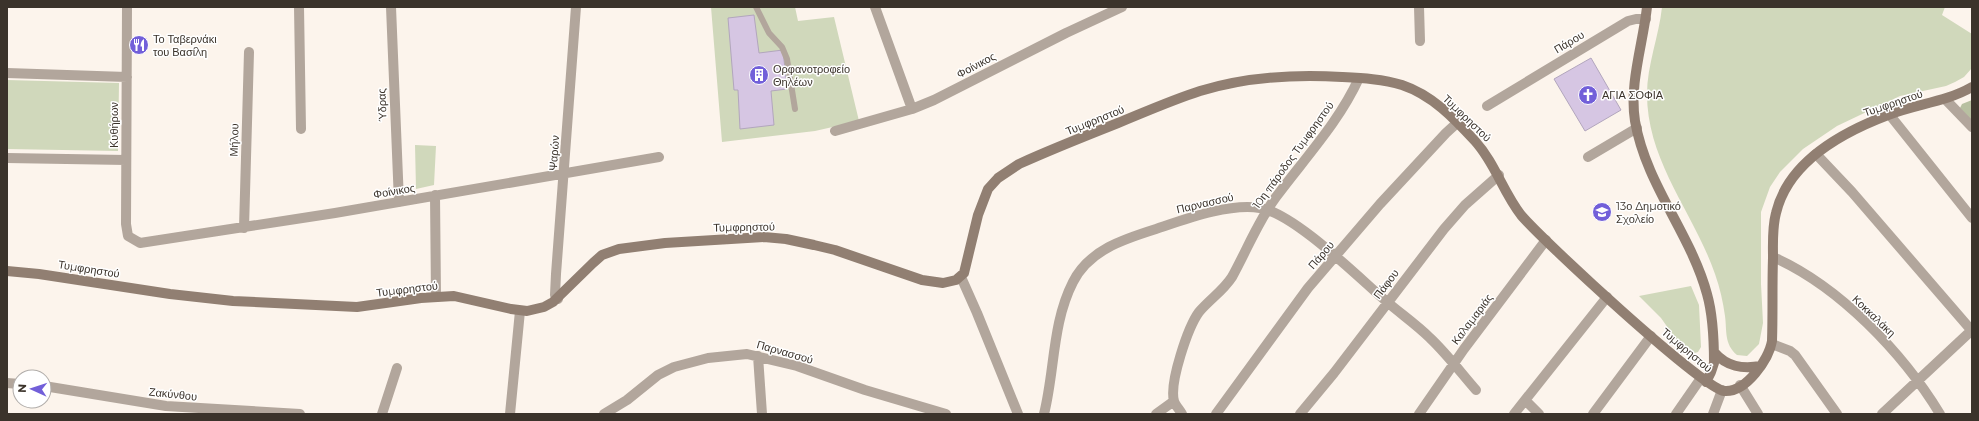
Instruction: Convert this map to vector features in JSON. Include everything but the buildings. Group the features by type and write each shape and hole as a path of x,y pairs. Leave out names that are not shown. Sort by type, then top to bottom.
{"street":[{"name":"Κυθήρων","path":"127,7 126,224 128,236 133,240"},
{"path":"299,7 301,129"},
{"name":"Ύδρας","path":"391,7 399,202"},
{"name":"Ψαρών","path":"561,296 555,295 556,274 565,173 576,7"},
{"path":"875,7 912,109"},
{"name":"Φοίνικος","path":"835,131 912,109 934,100 1066,33 1122,7"},
{"path":"1419,7 1420,41"},
{"path":"1647,7 1634,93 1637,128 1650,170 1694,258 1705,287 1710,308 1714,352 1713,368 1676,414"},
{"name":"Πάρου","path":"1487,106 1628,21 1646,19"},
{"name":"Μήλου","path":"244,228 249,52"},
{"path":"7,73 126,77"},
{"name":"Τυμφρηστού","path":"7,271 39,274 170,294 258,303 357,307 454,296 520,311 544,307 561,296 593,263 602,256 619,249 665,243 747,238 786,239 814,244 934,283 943,283 960,277 968,262 975,226 986,193 995,181 1020,164 1178,99 1213,88 1258,79 1294,75 1359,78 1392,82 1417,91 1444,109 1483,150 1520,213 1546,240 1607,298 1651,336 1703,380 1722,390"},
{"name":"10η πάροδος Τυμφρηστού","path":"1174,401 1176,377 1192,323 1200,311 1227,285 1268,209 1328,130 1353,92 1359,78"},
{"name":"Τυμφρηστού","path":"1740,386 1761,366 1772,344 1774,223 1781,197 1796,174 1816,154 1854,130 1889,114 1909,107 1945,99 1972,88"},
{"path":"1945,99 1972,127"},
{"path":"1889,114 1972,218"},
{"name":"Πάρου","path":"1216,414 1308,288 1390,193 1446,132 1458,123"},
{"path":"1588,157 1637,128"},
{"path":"1816,154 1852,192 1972,330 1882,414"},
{"name":"Φοίνικος","path":"133,240 144,243 244,228 659,157"},
{"path":"7,158 126,160"},
{"name":"Πάφου","path":"1300,414 1465,205 1499,175"},
{"path":"435,195 436,297"},
{"name":"Παρνασσού","path":"1044,414 1055,340 1064,305 1074,281 1094,256 1116,243 1176,222 1239,208 1268,209 1299,228 1336,256 1430,338 1476,390"},
{"name":"Καλαμαριάς","path":"1419,414 1454,364 1546,240"},
{"name":"Κοκκαλάκη","path":"1773,257 1804,273 1859,316 1882,338 1918,381 1940,414"},
{"path":"960,277 980,320 1018,414"},
{"path":"1514,414 1607,298"},
{"path":"510,414 520,311"},
{"path":"1593,414 1651,336"},
{"path":"1772,344 1790,351 1795,355 1837,414"},
{"path":"1714,352 1721,360 1735,366 1744,368 1761,366"},
{"name":"Παρνασσού","path":"604,414 627,400 658,375 674,367 689,362 747,354 797,366 865,390 946,414"},
{"path":"758,356 762,414"},
{"path":"382,414 397,368"},
{"path":"1713,414 1722,390 1733,390 1740,386 1758,414"},
{"name":"Ζακύνθου","path":"52,387 166,406 300,414"},
{"path":"1525,400 1539,414"},
{"path":"1156,414 1174,401 1182,414"}],"lane":[{"path":"756,7 769,33 782,47 788,58 795,109"}],"green space":[{"path":"711,7 795,7 798,21 834,17 859,121 815,131 722,142"},
{"path":"1662,7 1945,7 1942,15 1972,34 1972,68 1964,77 1946,86 1900,96 1837,126 1803,149 1780,172 1770,187 1761,212 1761,284 1763,323 1759,344 1747,356 1737,355 1728,342 1722,300 1715,274 1696,230 1663,165 1649,119 1647,94 1649,72"},
{"path":"7,80 119,83 118,151 7,149"},
{"path":"1972,100 1972,121 1960,108 1962,104"},
{"path":"415,145 436,146 434,185 416,189"},
{"path":"1691,286 1699,305 1701,347 1698,352 1691,354 1685,352 1661,318 1639,296"}],"place":[{"name":"Το Ταβερνάκι του Βασίλη","path":"139,45"},
{"name":"Ορφανοτροφείο Θηλέων","path":"759,75"},
{"name":"ΑΓΙΑ ΣΟΦΙΑ","path":"1588,95"},
{"name":"13ο Δημοτικό Σχολείο","path":"1602,212"}]}
